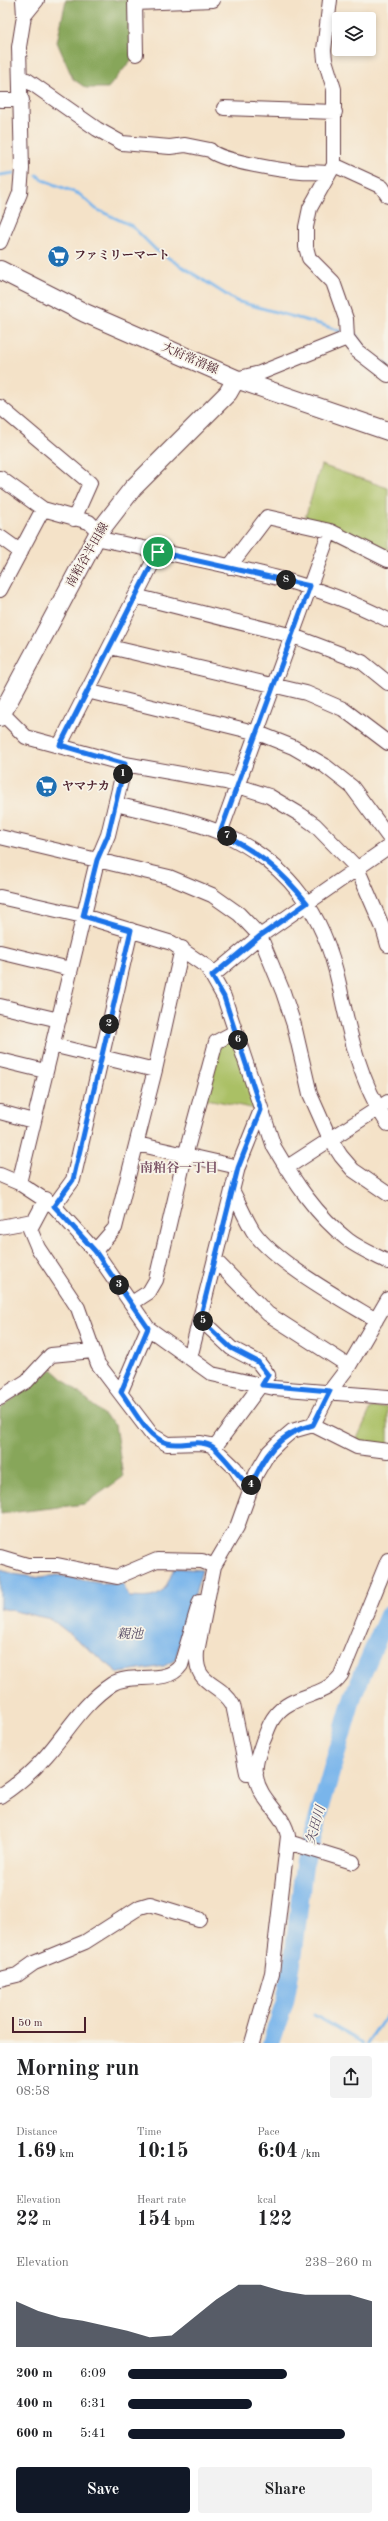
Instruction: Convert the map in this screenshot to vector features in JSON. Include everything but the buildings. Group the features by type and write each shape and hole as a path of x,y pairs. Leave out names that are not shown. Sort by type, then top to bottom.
{"main road":[{"name":"大府常滑線","path":"0,270 85,313 236,379 388,431"},
{"name":"南粕谷半田線","path":"1,712 98,535 133,488 228,393 236,379"}],"street":[{"path":"0,242 20,193 22,169 22,100 20,47 24,16 23,0"},
{"path":"24,16 37,0"},
{"path":"136,54 135,1 213,0"},
{"path":"330,0 324,60 334,89 335,112 332,170 310,208 306,227 306,247 309,258 333,282 346,319 347,338 357,351 388,375"},
{"path":"27,80 97,128 122,143 170,147 184,145 210,150 227,158 266,168 332,170 382,187 388,196"},
{"path":"0,100 22,100"},
{"path":"224,108 335,112"},
{"path":"236,379 260,373 347,338"},
{"path":"0,407 90,483 74,519"},
{"path":"0,478 43,509 89,522 98,535 158,552 310,586 364,607 388,620"},
{"path":"0,590 43,509"},
{"path":"229,567 267,517 330,531 388,560"},
{"path":"220,833 239,786 330,531"},
{"path":"0,537 21,552"},
{"path":"60,745 158,552"},
{"path":"135,596 293,636 362,662 388,683"},
{"path":"110,647 306,693 343,709 388,743"},
{"path":"87,691 258,733 293,747 324,765 352,787 388,836"},
{"path":"1,712 26,737 60,745 125,764 239,786 269,796 301,815 315,825 357,868 384,928 388,945"},
{"path":"19,1183 97,860 108,835 125,764"},
{"path":"116,804 220,833 255,851 288,879 307,903 324,931 334,962 365,1084 383,1105 388,1124"},
{"path":"0,838 169,877 212,895 239,914 260,936 283,992 294,1025 310,1094 330,1139 340,1156 353,1170 388,1194"},
{"path":"212,976 260,936 388,847"},
{"path":"0,897 83,916 172,943 182,948 202,963 212,976 224,997 274,1147 286,1168 301,1192 320,1214 348,1240 388,1262"},
{"path":"131,930 73,1180 50,1202 34,1221 30,1229 38,1248 78,1308 98,1364 121,1392 152,1436 168,1444 201,1443 214,1448 235,1468 246,1485 251,1487"},
{"path":"95,1251 115,1228 155,1070 182,948"},
{"path":"0,952 70,969"},
{"path":"0,1006 59,1020"},
{"path":"132,1303 149,1292 156,1280 185,1156 216,1042 235,1032"},
{"path":"52,1045 155,1070"},
{"path":"0,1060 45,1071"},
{"path":"286,1168 383,1105"},
{"path":"190,1358 238,1168 261,1110"},
{"path":"0,1112 33,1120"},
{"path":"136,1144 238,1168"},
{"path":"0,1175 19,1183 50,1202 95,1251 148,1328 212,1374 262,1385 388,1397"},
{"path":"232,1190 253,1231 279,1256 330,1292 376,1320"},
{"path":"0,1227 34,1221"},
{"path":"215,1260 268,1314 349,1366"},
{"path":"313,1425 330,1391 349,1366 388,1299"},
{"path":"200,1319 231,1348 258,1362 268,1375 214,1448"},
{"path":"121,1392 148,1328"},
{"path":"0,1398 27,1381 51,1355 93,1350"},
{"path":"0,1796 27,1776 47,1755 75,1718 104,1689 115,1682 165,1675 178,1670 181,1665 207,1574 214,1567 237,1527 251,1487 262,1463 278,1442 292,1431 313,1425 357,1447 388,1451"},
{"path":"0,1557 27,1565 57,1565 117,1576 157,1560 202,1561 214,1567"},
{"path":"252,2043 272,1973 292,1843 285,1824 262,1794 256,1772 258,1755 275,1716 293,1701 327,1689 341,1675 388,1560"},
{"path":"214,1567 197,1652 197,1667 204,1679 230,1699 234,1705 247,1773 256,1772"},
{"path":"292,1843 353,1862"},
{"path":"0,1979 17,1975 34,1963 85,1942 140,1907 150,1904 199,1919"}],"green space":[{"path":"66,0 128,0 133,58 108,88 86,88 73,79 57,42"},
{"path":"321,465 388,488 388,560 303,525"},
{"path":"235,1032 261,1110 202,1098 216,1042"},
{"path":"52,1369 115,1425 123,1477 85,1504 0,1514 0,1409"},
{"path":"388,1407 388,1447 355,1443 371,1408"}],"water":[{"name":"親池","path":"174,1568 202,1570 175,1660 164,1666 119,1673 51,1619 0,1608 0,1569 13,1574 41,1578 57,1575 104,1584 123,1584 129,1597 139,1598 159,1594 167,1585"}],"waterway":[{"path":"0,175 14,173"},
{"path":"37,175 43,180 79,194 96,209 132,226 156,250 236,301 323,325 342,332"},
{"path":"352,334 356,335 366,350"},
{"path":"377,358 388,366"},
{"name":"矢田川","path":"271,2043 285,2002 294,1951 304,1866 353,1696 388,1615"},
{"path":"368,2043 388,2013"},
{"path":"314,2015 363,2043"}],"place":[{"name":"ファミリーマート","path":"59,256"},
{"name":"ヤマナカ","path":"46,787"}],"district":[{"name":"南粕谷一丁目","path":"179,1168"}],"route":[{"path":"158,552 246,570 310,586 239,786 220,833 255,851 288,879 307,903 260,936 236,958 212,976 224,997 261,1110 255,1130 238,1168 200,1319 231,1348 258,1362 268,1375 262,1385 274,1388 330,1391 313,1425 292,1431 278,1442 262,1463 251,1487 246,1485 235,1468 211,1446 201,1443 168,1444 152,1436 121,1392 148,1328 95,1251 54,1206 73,1180 131,930 83,916 97,860 108,835 125,764 60,745 158,552"}]}
